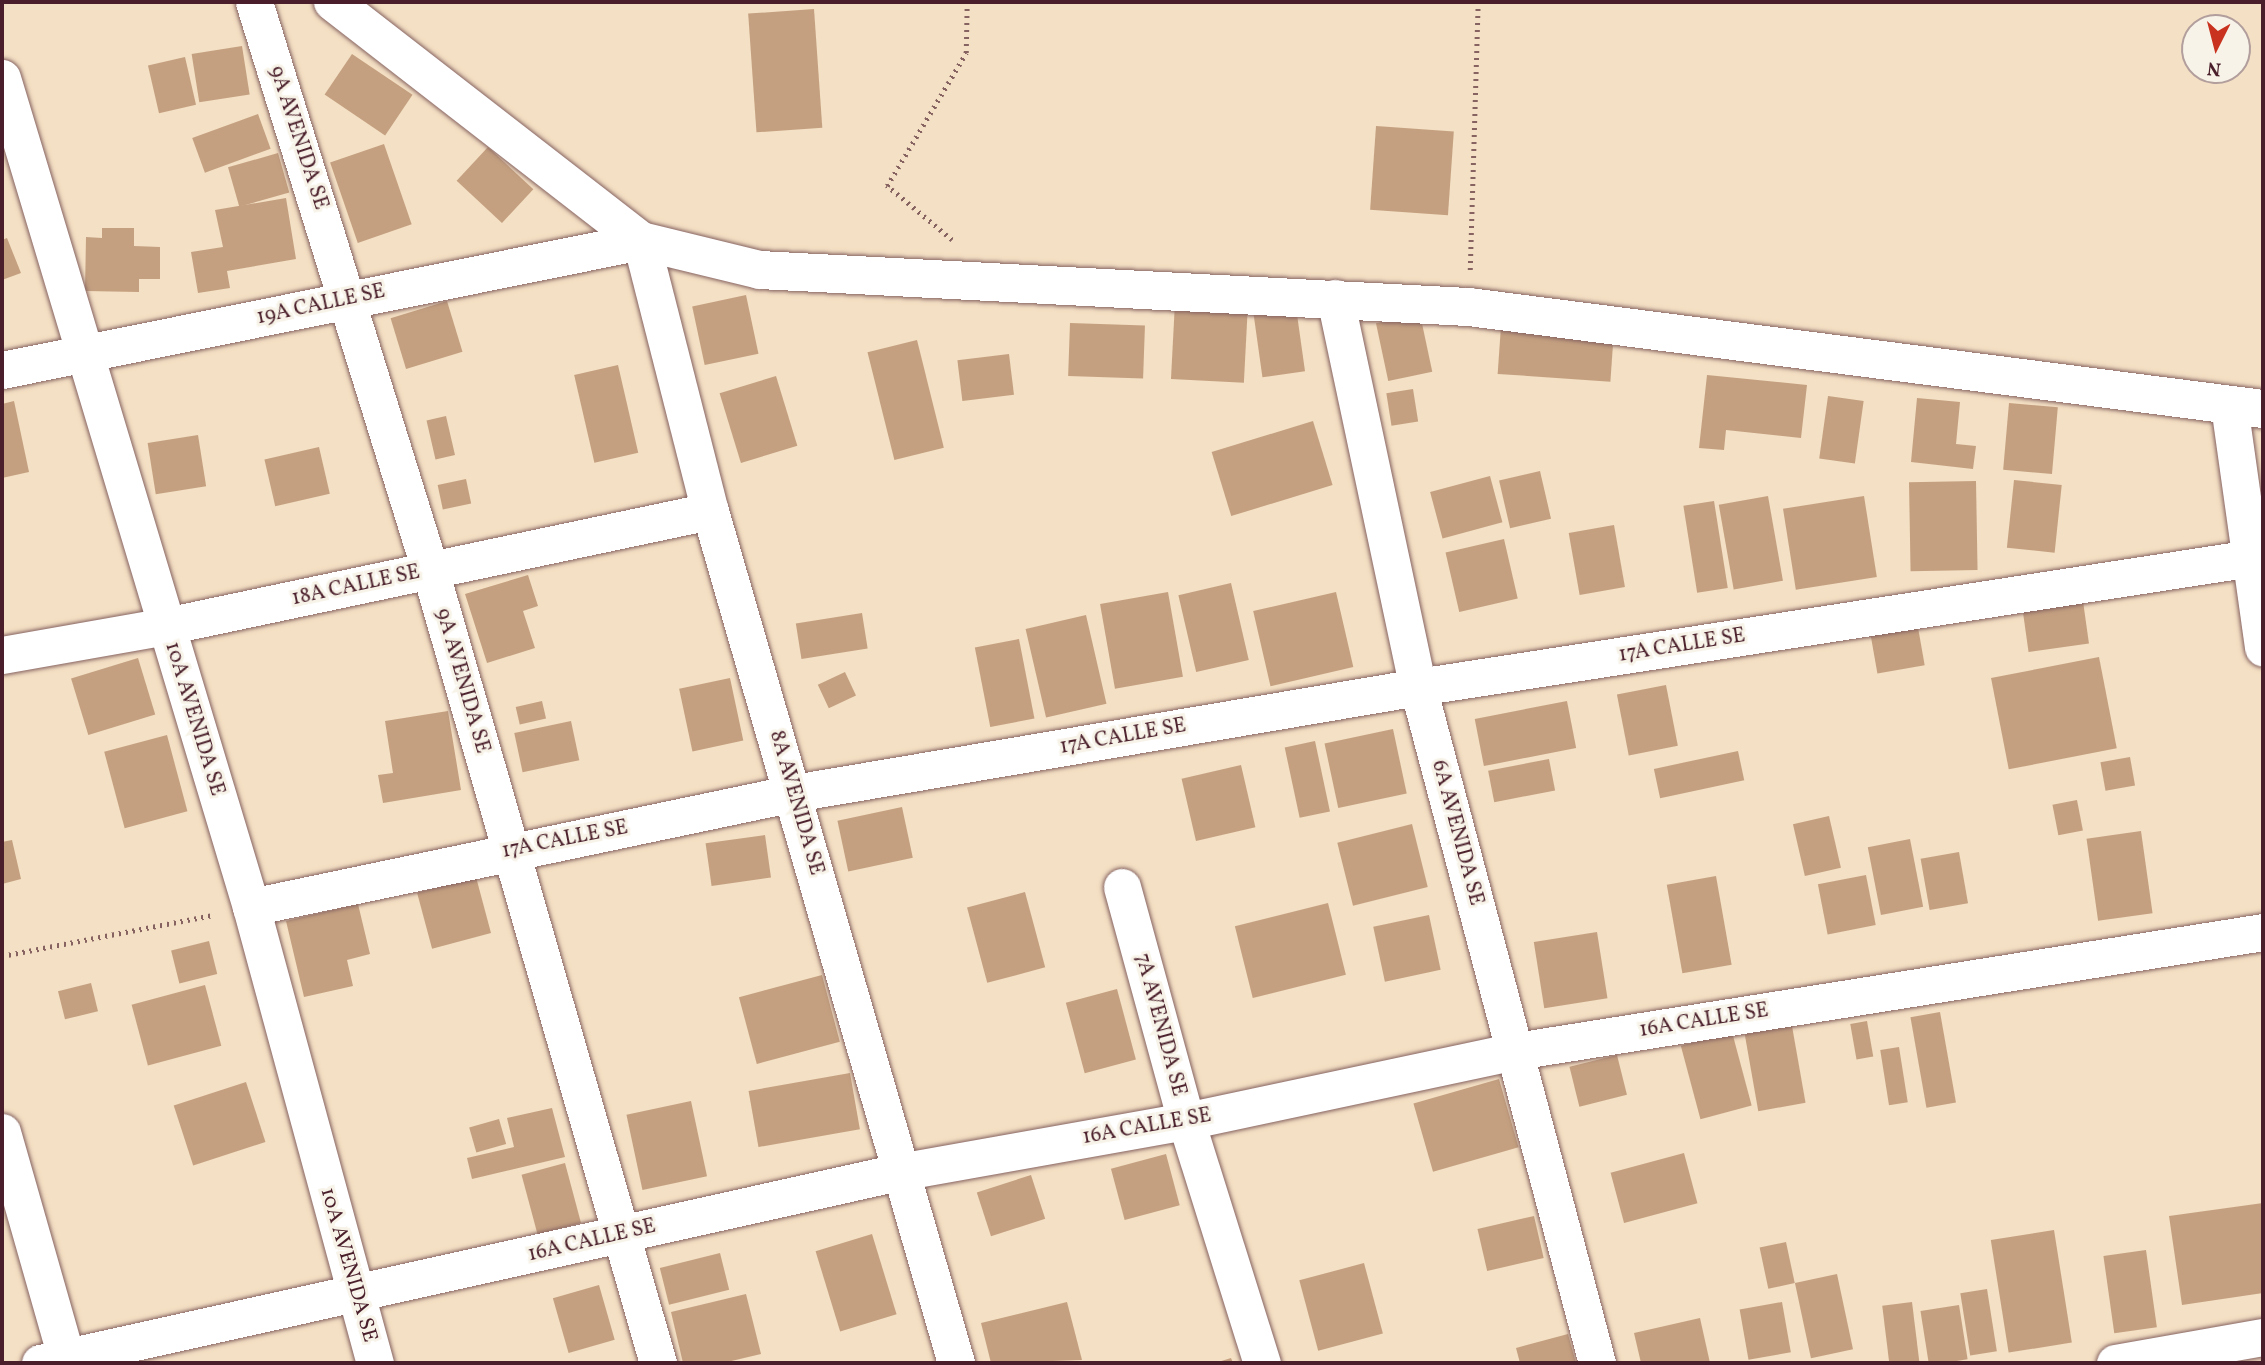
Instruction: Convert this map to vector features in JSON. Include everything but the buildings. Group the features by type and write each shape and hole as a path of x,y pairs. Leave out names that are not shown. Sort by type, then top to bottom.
{"street":[{"name":"9A AVENIDA SE","path":"254,2 349,298 430,570 619,1234 659,1363"},
{"path":"333,2 641,241 760,270 1469,307 2246,407 2250,558 2263,648"},
{"name":"10A AVENIDA SE","path":"2,79 251,907 375,1363"},
{"name":"19A CALLE SE","path":"2,370 85,356 349,298 641,241"},
{"name":"8A AVENIDA SE","path":"641,241 710,511 794,793 899,1172 956,1363"},
{"name":"6A AVENIDA SE","path":"1335,298 1418,687 1597,1363"},
{"name":"18A CALLE SE","path":"2,655 166,626 710,511"},
{"name":"17A CALLE SE","path":"251,907 510,850 794,793 1418,687 2250,558"},
{"name":"7A AVENIDA SE","path":"1122,887 1186,1121 1262,1363"},
{"name":"16A CALLE SE","path":"58,1362 899,1172 1186,1121 1516,1051 2263,932"},
{"path":"2,1132 58,1362"},
{"path":"2115,1363 2263,1337"}],"path":[{"path":"967,2 966,53 887,186 997,281"},
{"path":"1469,307 1478,2"},
{"path":"2,956 251,907"}]}
